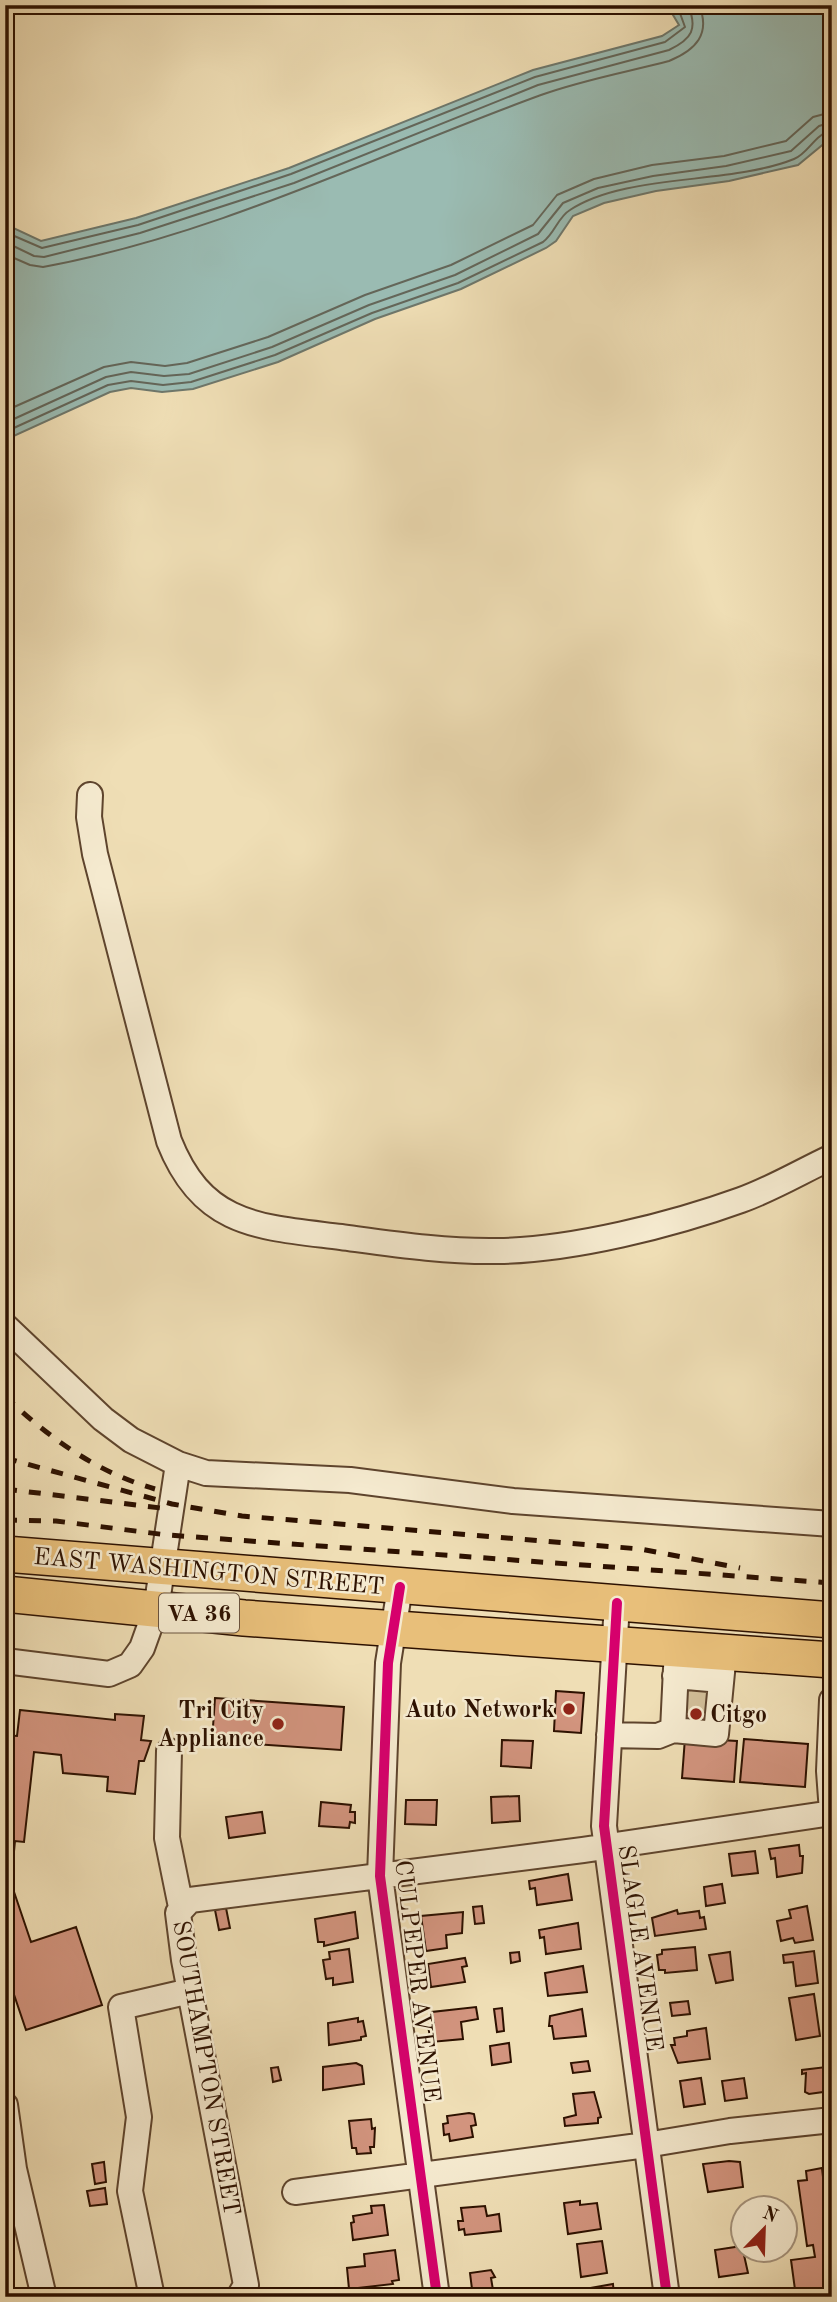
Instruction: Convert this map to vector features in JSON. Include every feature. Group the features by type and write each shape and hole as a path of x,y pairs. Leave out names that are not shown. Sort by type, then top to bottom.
{"highway":[{"name":"EAST WASHINGTON STREET","path":"5,1554 832,1620"},
{"name":"EAST WASHINGTON STREET","path":"5,1594 156,1609 615,1644 698,1683 832,1660"}],"street":[{"path":"90,794 89,817 95,854 169,1142 191,1185 223,1211 275,1229 423,1248 500,1251 566,1243 670,1222 742,1200 832,1157"},
{"path":"5,1326 103,1419 131,1440 178,1464 206,1473 239,1477 350,1480 513,1501 832,1524"},
{"path":"5,1661 109,1674 130,1665 142,1648 156,1609 178,1464"},
{"name":"CULPEPER AVENUE","path":"400,1587 388,1663 380,1876 438,2297"},
{"name":"SLAGLE AVENUE","path":"617,1603 605,1847 667,2297"},
{"path":"673,1730 698,1683"},
{"path":"609,1735 658,1736 673,1730 716,1734 698,1683"},
{"path":"832,1703 829,1771 832,1813"},
{"path":"169,1751 167,1838 181,1907"},
{"name":"SOUTHAMPTON STREET","path":"239,2297 246,2285 190,1991 178,1913 181,1907 190,1900 605,1847 832,1813"},
{"path":"152,2297 130,2191 139,2117 121,2007 190,1991"},
{"path":"5,2105 14,2169 44,2297"},
{"path":"295,2192 646,2145 730,2131 832,2120"}],"water":[{"path":"667,5 832,5 832,137 798,165 729,181 656,191 604,203 573,216 556,241 546,248 461,289 375,319 278,362 193,389 162,392 131,388 110,392 5,440 5,224 41,241 136,218 289,168 533,70 662,36 679,25"}],"building":[{"path":"832,1257 832,1304 828,1304"},
{"name":"Citgo","path":"688,1681 710,1683 706,1728 684,1726"},
{"name":"Auto Network","path":"556,1691 584,1693 581,1733 554,1731"},
{"name":"Tri City Appliance","path":"215,1698 344,1707 341,1750 212,1741"},
{"path":"20,1710 115,1720 115,1714 144,1716 141,1740 151,1741 144,1761 139,1761 135,1794 107,1791 108,1777 63,1773 61,1755 34,1752 24,1842 15,1841 11,1883 31,1942 76,1927 102,2005 26,2030 5,1968 5,1735 17,1736"},
{"path":"685,1738 737,1741 734,1782 682,1778"},
{"path":"744,1739 808,1744 805,1787 740,1782"},
{"path":"502,1740 533,1741 531,1768 501,1766"},
{"path":"519,1796 520,1821 492,1823 491,1797"},
{"path":"406,1800 437,1800 436,1825 405,1824"},
{"path":"321,1802 351,1805 350,1812 355,1812 355,1823 350,1822 349,1828 319,1826"},
{"path":"262,1812 265,1833 229,1838 226,1817"},
{"path":"799,1845 800,1856 803,1856 802,1873 777,1877 775,1858 771,1859 769,1849"},
{"path":"755,1851 758,1873 732,1876 729,1854"},
{"path":"568,1874 572,1900 537,1905 535,1888 530,1889 529,1881"},
{"path":"722,1884 725,1903 706,1906 704,1887"},
{"path":"482,1906 484,1923 475,1924 473,1907"},
{"path":"807,1906 813,1940 795,1943 793,1938 781,1941 777,1921 791,1918 789,1910"},
{"path":"226,1908 230,1928 219,1930 215,1910"},
{"path":"677,1910 678,1914 699,1911 700,1918 704,1917 706,1929 655,1936 652,1918"},
{"path":"355,1912 358,1938 324,1946 324,1942 318,1942 315,1919"},
{"path":"463,1912 462,1933 446,1935 447,1948 426,1951 421,1916"},
{"path":"578,1923 581,1949 546,1954 544,1937 540,1938 539,1930"},
{"path":"695,1947 697,1970 665,1973 665,1970 659,1970 657,1955 662,1954 662,1950"},
{"path":"349,1949 353,1982 333,1985 333,1978 326,1979 323,1960 330,1959 329,1952"},
{"path":"814,1951 818,1983 796,1986 793,1962 784,1963 783,1955"},
{"path":"519,1952 520,1961 511,1963 510,1953"},
{"path":"730,1952 733,1980 716,1983 709,1955"},
{"path":"465,1958 467,1966 462,1967 465,1982 431,1987 428,1964"},
{"path":"583,1966 587,1992 548,1996 545,1973"},
{"path":"814,1994 820,2036 796,2040 789,1998"},
{"path":"688,2001 690,2014 672,2016 670,2003"},
{"path":"476,2007 478,2019 461,2022 463,2039 431,2042 428,2026 434,2025 432,2012"},
{"path":"502,2008 504,2031 497,2032 494,2009"},
{"path":"582,2009 586,2036 554,2039 552,2026 549,2026 550,2016"},
{"path":"358,2018 358,2022 363,2021 366,2036 361,2037 361,2040 329,2045 328,2023"},
{"path":"706,2028 710,2059 678,2063 671,2045 675,2045 674,2038 687,2036 687,2031"},
{"path":"509,2043 511,2062 492,2065 490,2046"},
{"path":"588,2061 590,2071 573,2073 571,2063"},
{"path":"356,2063 362,2066 364,2084 323,2090 323,2067"},
{"path":"278,2067 281,2080 273,2082 271,2068"},
{"path":"826,2067 828,2077 831,2076 830,2091 809,2094 805,2092 806,2073 802,2074 802,2070"},
{"path":"701,2078 705,2104 684,2107 680,2081"},
{"path":"744,2078 747,2098 725,2101 722,2081"},
{"path":"594,2092 601,2117 598,2118 598,2123 565,2126 564,2118 576,2115 573,2094"},
{"path":"474,2114 476,2125 471,2126 473,2137 450,2141 449,2134 444,2135 443,2124 448,2123 447,2116"},
{"path":"371,2119 372,2129 375,2128 374,2147 370,2147 371,2153 357,2154 356,2148 352,2148 349,2121"},
{"path":"104,2162 106,2182 95,2184 92,2164"},
{"path":"740,2162 743,2187 708,2192 703,2164"},
{"path":"822,2168 823,2177 831,2176 832,2297 796,2297 792,2264 798,2264 798,2259 815,2257 813,2245 807,2246 798,2181 807,2180 806,2171"},
{"path":"105,2188 107,2204 90,2206 87,2191"},
{"path":"580,2201 580,2205 597,2203 601,2229 568,2234 564,2203"},
{"path":"384,2205 388,2235 353,2240 353,2216 372,2213 371,2206"},
{"path":"485,2206 487,2216 499,2214 501,2231 465,2235 464,2229 459,2230 458,2221 463,2221 461,2208"},
{"path":"602,2241 607,2273 581,2277 577,2244"},
{"path":"728,2248 728,2264 746,2264 748,2273 719,2277 715,2250"},
{"path":"395,2250 399,2280 392,2281 393,2284 349,2289 347,2268 365,2266 364,2254"},
{"path":"491,2270 495,2277 491,2278 493,2290 497,2290 498,2296 473,2297 470,2273"},
{"path":"613,2284 614,2296 619,2297 591,2297 590,2288"},
{"path":"743,2288 745,2297 721,2297 721,2291"},
{"path":"393,2291 394,2297 371,2297 370,2294"}],"tunnel":[{"path":"686,1700 708,1702"}],"railway":[{"path":"5,1396 74,1452 113,1473 155,1489"},
{"path":"5,1458 172,1504 242,1516 640,1549 740,1568"},
{"path":"5,1489 161,1508"},
{"path":"5,1520 56,1521 167,1535 832,1583"}],"cycle path":[{"path":"400,1587 388,1663 380,1876 437,2297"},
{"path":"617,1603 604,1826 667,2297"},
{"path":"832,1700 829,1771 832,1812"}],"place":[{"name":"Auto Network","path":"569,1709"},
{"name":"Citgo","path":"696,1714"},
{"name":"Tri City Appliance","path":"278,1724"}]}
